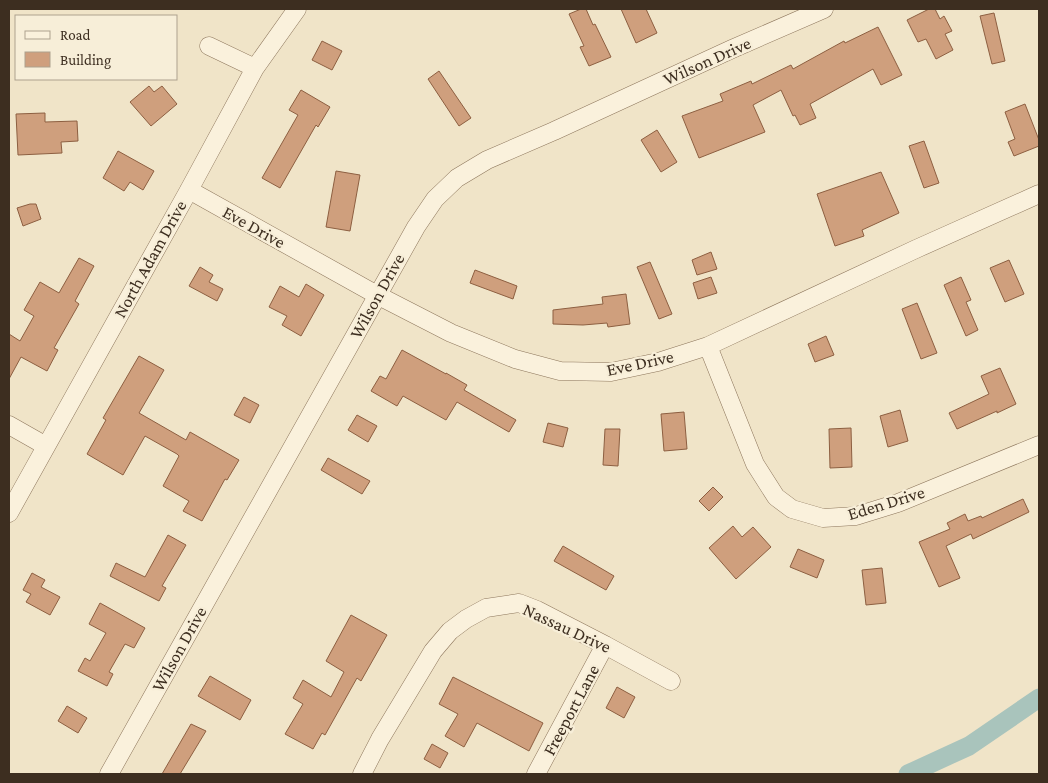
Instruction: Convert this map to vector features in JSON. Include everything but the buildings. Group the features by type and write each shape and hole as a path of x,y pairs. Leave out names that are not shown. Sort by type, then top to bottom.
{"street":[{"name":"North Adam Drive","path":"9,513 255,68 297,9"},
{"name":"Wilson Drive","path":"109,774 377,295 416,227 435,199 457,178 487,160 824,9"},
{"path":"209,46 255,68"},
{"name":"Eve Drive","path":"189,190 377,295 460,337 514,359 560,372 611,372 658,362 708,346 1039,194"},
{"name":"Eden Drive","path":"708,346 755,464 776,497 792,509 823,518 856,516 898,503 1039,445"},
{"path":"9,425 46,446"},
{"name":"Nassau Drive","path":"367,773 380,739 433,651 450,631 486,608 519,603 537,610 671,681"},
{"name":"Freeport Lane","path":"536,774 605,645"}],"waterway":[{"path":"908,774 969,746 1039,698"}]}
